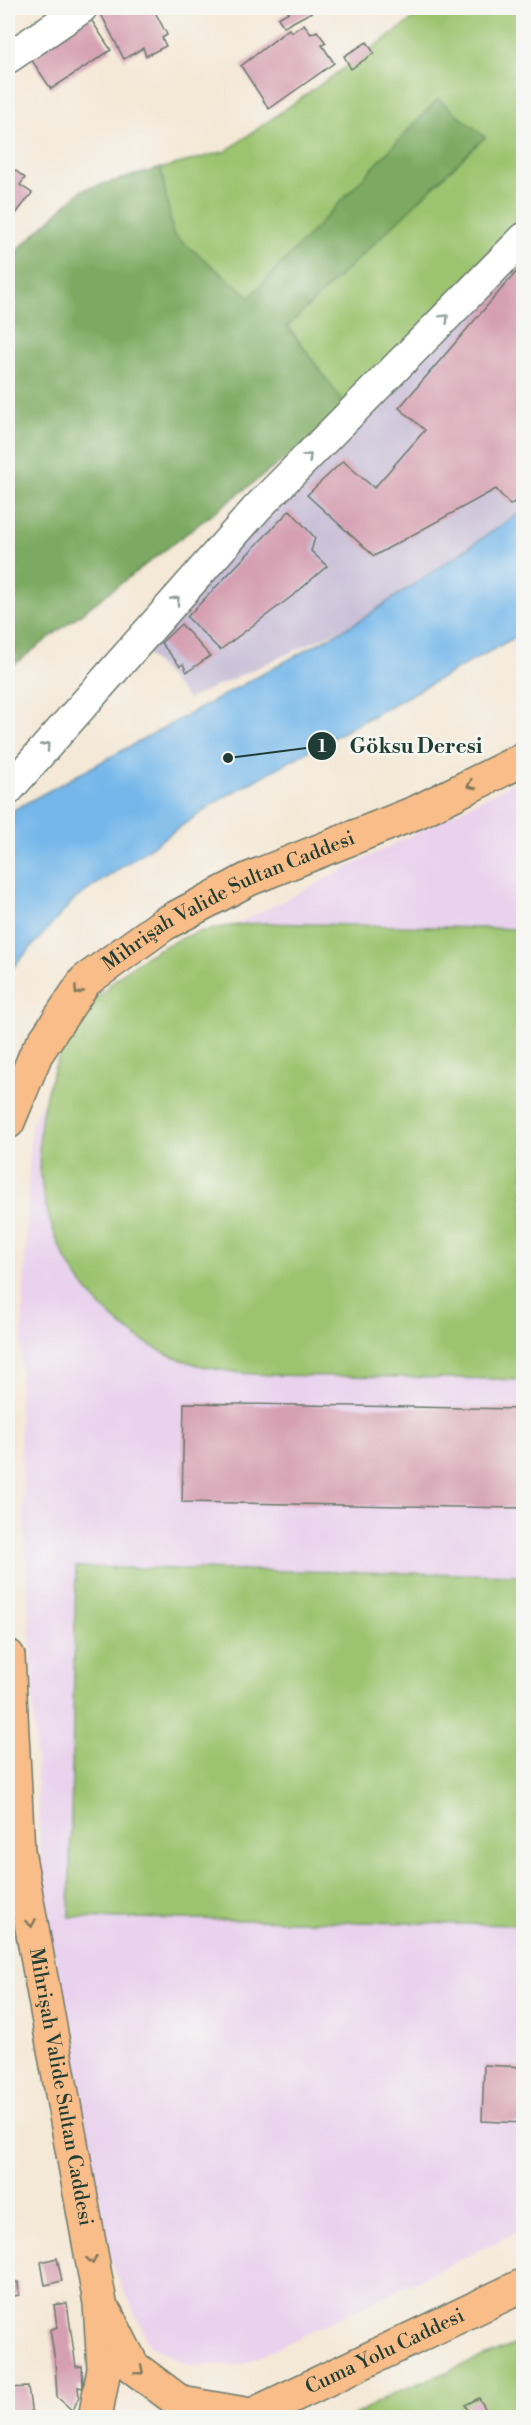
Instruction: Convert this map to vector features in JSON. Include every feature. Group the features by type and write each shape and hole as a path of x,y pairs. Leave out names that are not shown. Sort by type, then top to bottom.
{"main road":[{"name":"Mihrişah Valide Sultan Caddesi","path":"8,1122 36,1054 86,981 164,924 249,879 417,812 524,759"},
{"name":"Mihrişah Valide Sultan Caddesi","path":"8,1656 18,1851 100,2303"},
{"name":"Cuma Yolu Caddesi","path":"249,2416 524,2285"},
{"path":"100,2303 133,2367 181,2403 249,2416"},
{"path":"95,2418 104,2369 100,2303"}],"street":[{"path":"8,58 82,8"},
{"path":"8,790 257,508 524,238"}],"shaded area":[{"path":"523,229 523,511 359,621 188,699 140,646"},
{"path":"523,778 523,2229 242,2365 188,2365 150,2345 112,2264 42,1886 19,1408 31,1124 84,1027 214,936"}],"green space":[{"path":"429,8 523,8 523,214 349,410 8,669 8,259 82,190 226,151"},
{"path":"438,99 485,137 288,326 349,410 8,669 8,259 82,190 161,168 173,234 250,297"},
{"path":"265,923 523,929 523,1380 275,1375 208,1367 165,1353 135,1336 97,1302 67,1261 48,1213 40,1163 42,1115 55,1068 77,1025 107,987 146,956 202,931"},
{"path":"76,1567 523,1575 523,1925 69,1917"},
{"path":"523,2341 523,2417 349,2418 392,2394"}],"water":[{"path":"523,511 523,633 221,799 74,900 8,973 8,813 359,621"}],"building":[{"path":"98,8 153,8 167,35 162,38 166,46 146,56 143,48 124,59"},
{"path":"296,8 319,8 284,27 278,18"},
{"path":"86,12 111,50 51,89 25,50"},
{"path":"304,24 311,34 317,31 326,43 322,45 334,63 269,109 241,66 289,29 291,33"},
{"path":"367,42 374,53 351,69 344,56"},
{"path":"12,168 25,178 20,185 32,193 8,224 8,174"},
{"path":"524,263 524,469 518,473 524,479 524,496 510,505 496,489 374,556 307,495 343,461 374,488 425,430 399,408"},
{"path":"290,510 315,538 311,551 327,566 295,594 220,650 187,617"},
{"path":"181,624 210,656 187,672 183,664 180,666 161,643"},
{"path":"184,1403 524,1409 524,1508 182,1502"},
{"path":"484,2065 524,2067 524,2123 482,2121"},
{"path":"57,2258 62,2281 45,2285 41,2262"},
{"path":"18,2282 19,2295 10,2297 8,2283"},
{"path":"67,2303 76,2367 82,2366 83,2388 78,2387 79,2396 73,2411 57,2397 50,2330 57,2327 54,2305"},
{"path":"28,2387 32,2415 8,2417 8,2388"},
{"path":"479,2398 486,2410 472,2417 465,2405"}],"place":[{"name":"Göksu Deresi","path":"228,758"}]}
